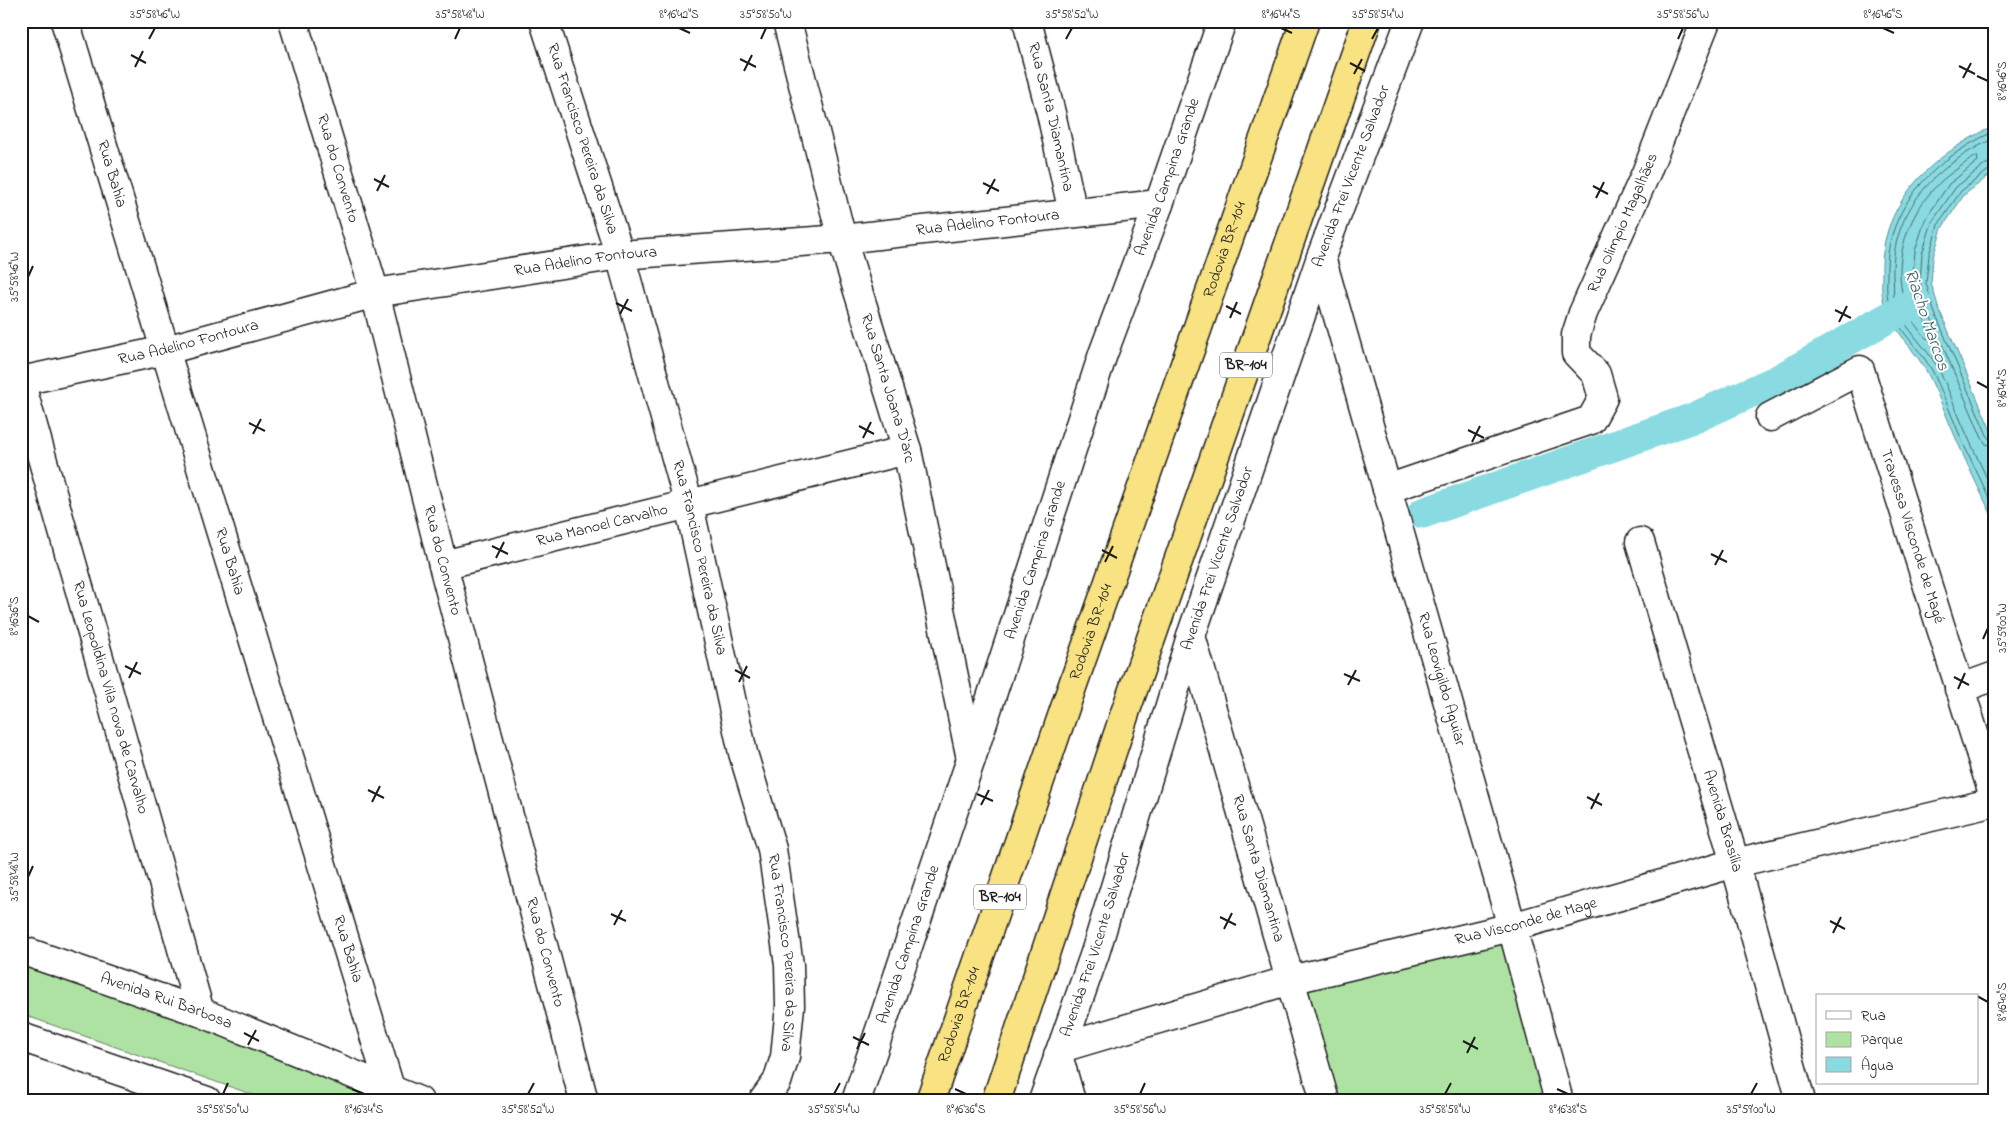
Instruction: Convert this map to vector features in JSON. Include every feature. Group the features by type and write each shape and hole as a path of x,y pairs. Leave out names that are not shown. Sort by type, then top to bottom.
{"highway":[{"name":"Rodovia BR-104","path":"930,1101 1070,693 1305,21"},
{"name":"BR-104","path":"996,1101 1126,710 1367,21"}],"street":[{"name":"Rua Bahia","path":"65,21 392,1095"},
{"name":"Rua do Convento","path":"294,21 375,293 443,566 584,1101"},
{"name":"Rua Francisco Pereira da Silva","path":"544,21 620,255 689,505 743,753 772,849 789,965 790,1006 785,1057 777,1082 763,1101"},
{"name":"Rua Santa Joana D'arc","path":"786,21 842,240 907,450 971,759"},
{"name":"Rua Santa Diamantina","path":"1027,21 1051,112 1073,213"},
{"name":"Avenida Campina Grande","path":"856,1101 971,759 1103,354 1159,204 1222,21"},
{"name":"Avenida Frei Vicente Salvador","path":"1043,1101 1095,953 1191,636 1321,257 1410,21"},
{"name":"Rua Olimpio Magalhães","path":"1387,489 1591,420 1603,398 1596,374 1576,353 1576,335 1583,313 1646,173 1706,21"},
{"name":"Rua Adelino Fontoura","path":"21,382 166,350 375,293 620,255 842,240 1159,204"},
{"name":"Rua Leovigildo Aguiar","path":"1321,257 1512,927 1559,1101"},
{"name":"Travessa Visconde de Magé","path":"1770,417 1860,370 1995,801"},
{"name":"Rua Leopoldina Vila nova de Carvalho","path":"21,382 200,1012"},
{"name":"Rua Manoel Carvalho","path":"443,566 907,450"},
{"name":"Avenida Brasília","path":"1640,542 1735,863 1801,1101"},
{"name":"Rua Santa Diamantina","path":"1191,636 1325,1101"},
{"path":"1959,688 1995,676"},
{"name":"Rua Visconde de Mage","path":"1060,1052 1290,980 1512,927 1735,863 1995,801"},
{"name":"Avenida Rui Barbosa","path":"21,950 200,1012 392,1095 419,1101"},
{"path":"21,1037 207,1101"},
{"path":"1060,1052 1071,1101"}],"green space":[{"path":"1510,942 1544,1101 1328,1101 1291,994"},
{"path":"21,956 70,973 386,1101 271,1101 21,1014"}],"water":[{"name":"Riacho Marcos","path":"1995,126 1995,171 1964,195 1942,228 1933,257 1931,283 1939,309 1995,440 1995,522 1929,376 1888,313 1883,299 1882,272 1884,247 1890,223 1901,202 1915,182 1932,165 1952,150"}],"waterway":[{"name":"Riacho Marcos","path":"1423,513 1696,417 1778,380 1916,302"}]}
